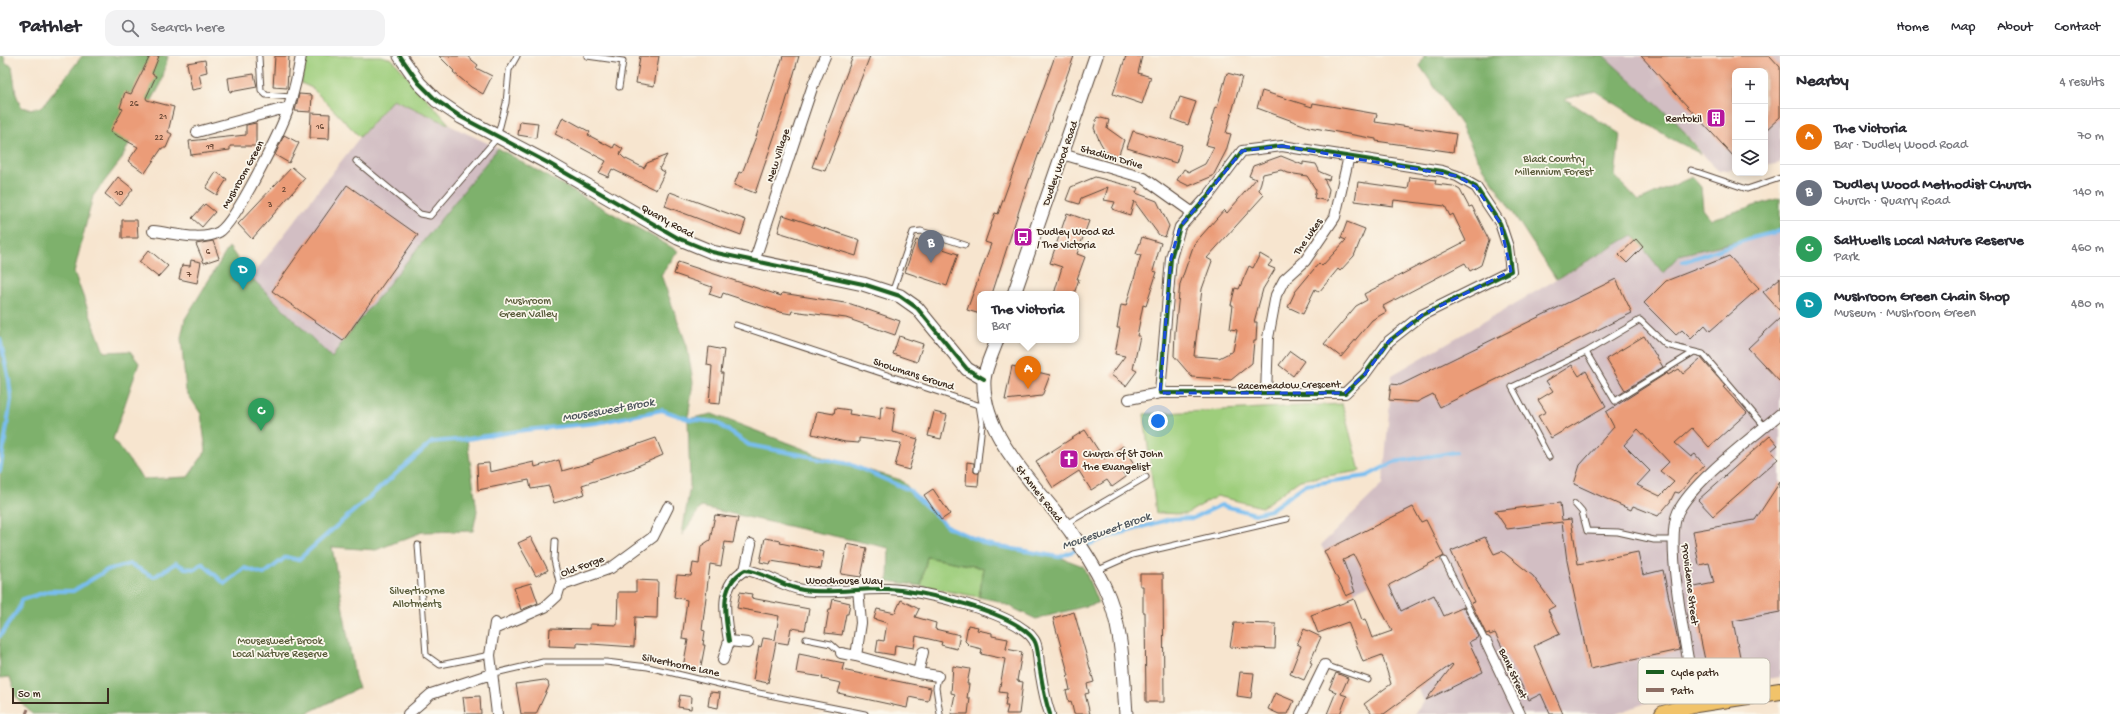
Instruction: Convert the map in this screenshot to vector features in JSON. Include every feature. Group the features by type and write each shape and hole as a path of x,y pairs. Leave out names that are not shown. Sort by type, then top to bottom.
{"main road":[{"path":"1770,692 1780,690"},
{"path":"1663,714 1696,704"}],"street":[{"name":"Mushroom Green","path":"153,231 202,237 221,231 237,212 278,133 290,102 301,56"},
{"name":"Quarry Road","path":"400,56 419,83 436,100 461,117 497,138 550,164 678,238 712,252 863,284 892,293 917,308 967,369 984,379"},
{"name":"New Village","path":"754,262 813,85 825,56"},
{"name":"Dudley Wood Road","path":"1015,291 1096,56"},
{"path":"197,132 290,102"},
{"name":"Racemeadow Crescent","path":"1129,399 1160,393 1345,393 1365,374 1389,341 1422,315 1511,271 1508,246 1500,223 1476,187 1457,176 1442,171 1282,146 1242,151 1209,195 1180,227 1171,258 1160,393"},
{"name":"Stadium Drive","path":"1062,154 1144,178 1193,213"},
{"name":"The Lukes","path":"1266,394 1268,338 1276,295 1284,280 1305,261 1335,216 1350,156"},
{"path":"983,407 985,401 984,379 996,343"},
{"name":"St Anne's Road","path":"983,407 1006,450 1068,528 1105,587 1119,635 1126,714"},
{"name":"Providence Street","path":"1689,658 1673,558 1673,531 1678,512 1698,485 1780,414"},
{"name":"Old Forge","path":"490,655 495,625 545,607 557,596 560,586 611,568 653,537 668,507"},
{"path":"723,660 729,641 724,602 732,580 745,570 751,544"},
{"name":"Woodhouse Way","path":"745,570 801,590 821,591 893,589 926,594 996,614 1019,625 1034,641 1045,701 1050,714"},
{"path":"856,656 861,623 858,589"},
{"path":"729,641 748,643"},
{"name":"Bank Street","path":"1486,642 1520,714"},
{"path":"918,673 923,652"},
{"path":"841,653 918,673 938,676"},
{"path":"490,655 491,674 497,714"},
{"path":"1301,714 1324,665"},
{"path":"408,714 431,694 491,674"}],"lane":[{"path":"356,161 420,214 430,216 497,138 506,103 509,70 517,56"},
{"path":"586,56 624,59 619,87"},
{"path":"260,57 261,90 263,93 290,102"},
{"path":"1691,170 1747,189 1780,178"},
{"path":"892,293 913,232 921,231 965,245"},
{"path":"1549,457 1512,387 1586,352 1640,320 1666,346 1703,354 1765,427"},
{"name":"Showmans Ground","path":"736,325 983,407"},
{"path":"1586,352 1615,401 1694,352"},
{"path":"977,470 983,407"},
{"path":"1068,528 1146,477"},
{"path":"1575,504 1582,512 1587,531 1618,532 1654,540 1673,540"},
{"path":"1094,568 1132,555 1287,519"},
{"path":"555,541 554,560 560,586"},
{"path":"418,545 426,655 440,665 490,655"},
{"path":"1444,560 1486,642"},
{"path":"806,639 831,644 841,653"},
{"name":"Silverthorne Lane","path":"491,674 543,662 606,662 648,667 744,690 865,714"},
{"path":"1324,665 1368,680"},
{"path":"938,676 936,688 940,714"}],"highlighted area":[{"path":"1282,146 1457,176 1476,187 1500,223 1511,271 1422,315 1389,341 1365,374 1345,393 1160,393 1171,258 1180,227 1242,151"}],"shaded area":[{"path":"1604,56 1780,56 1780,163 1768,165 1768,68 1732,68 1732,169 1719,171 1713,166 1677,123"},
{"path":"393,99 498,148 343,341 332,358 251,277 360,137"},
{"path":"1780,231 1780,677 1770,679 1770,658 1638,658 1638,704 1643,704 1616,714 1414,714 1424,702 1412,671 1369,585 1346,596 1321,545 1383,484 1392,375 1633,235 1663,273 1679,255"}],"green space":[{"name":"Mushroom Green Valley","path":"0,56 4,56 6,63 12,66 16,94 21,107 31,109 42,107 82,56 168,56 161,84 140,121 121,160 93,196 74,272 104,352 130,351 139,363 113,439 143,479 188,477 206,451 201,414 186,391 181,338 185,319 229,247 251,277 332,358 343,341 498,148 678,251 661,275 687,346 693,382 688,419 662,410 597,423 525,430 467,439 477,511 473,531 422,532 376,550 332,547 355,678 359,688 305,714 32,714 16,697 10,677 0,678"},
{"path":"308,56 381,56 392,59 450,125 393,99 360,137 312,88 301,83 305,60"},
{"name":"Black Country Millennium Forest","path":"1424,56 1604,56 1677,123 1701,154 1670,138 1595,91 1565,99 1620,134 1615,176 1639,201 1692,177 1701,187 1703,209 1711,219 1780,198 1780,231 1679,255 1663,273 1633,235 1556,279 1478,159 1461,125 1420,66"},
{"path":"1342,404 1360,471 1300,480 1262,507 1217,496 1186,514 1156,513 1144,414"},
{"path":"712,414 830,459 901,480 948,527 986,544 1059,557 1083,566 1098,603 1036,619 998,601 979,597 984,568 927,557 921,586 888,581 889,548 701,507 682,535 690,485 688,419"},
{"path":"927,557 984,568 979,597 921,586"}],"building":[{"path":"150,56 159,56 152,74 156,76 146,98 147,100 174,107 168,132 172,134 166,148 162,148 145,173 128,161 138,147 110,132 123,109 120,108 125,92 131,94"},
{"path":"275,56 289,56 287,88 273,87"},
{"path":"439,56 467,56 478,65 476,68 492,76 483,94 471,87 453,72 454,71"},
{"path":"640,56 659,56 654,86 636,83"},
{"path":"783,56 799,56 785,105 755,193 734,185 739,172 742,173 757,134"},
{"path":"853,56 870,56 825,171 812,167"},
{"path":"1055,56 1074,56 1026,189 993,291 977,291 977,313 967,310 991,244 985,242 995,213 998,214"},
{"path":"1126,56 1142,56 1138,73 1151,77 1142,104 1113,94"},
{"name":"Rentokil","path":"1641,56 1770,56 1780,67 1780,117 1768,128 1768,68 1732,68 1732,155"},
{"path":"205,60 207,72 199,74 202,88 192,90 187,63"},
{"path":"1227,73 1242,77 1226,133 1231,134 1226,151 1213,176 1189,186 1177,180 1184,169 1189,172 1205,164 1214,147 1206,145 1213,122 1211,121 1215,107 1217,108"},
{"path":"254,74 257,87 230,92 228,78"},
{"path":"1262,91 1312,107 1313,103 1377,114 1375,122 1456,134 1453,152 1376,141 1376,139 1309,127 1257,108"},
{"path":"299,94 312,95 311,112 295,111"},
{"path":"1180,97 1196,102 1188,125 1172,119"},
{"path":"311,113 330,114 329,139 310,138"},
{"path":"563,117 590,132 588,135 613,148 615,144 623,149 620,154 624,158 644,168 647,163 667,155 659,169 665,172 656,190 612,169 608,177 599,173 606,161 555,134"},
{"path":"1097,117 1109,120 1107,128 1124,140 1118,157 1106,152 1100,142 1094,128"},
{"path":"520,121 538,123 536,138 518,135"},
{"path":"256,123 256,146 230,146 230,150 191,155 189,141 246,135 246,125"},
{"path":"1133,131 1182,145 1176,163 1127,148"},
{"path":"284,135 299,143 289,163 275,155"},
{"path":"1281,156 1303,165 1303,162 1316,164 1320,172 1330,176 1329,180 1324,179 1329,189 1327,201 1314,198 1316,190 1307,176 1288,173 1281,170 1263,174 1259,190 1264,195 1207,258 1212,261 1202,289 1194,356 1219,358 1233,351 1237,330 1230,329 1233,305 1231,305 1235,288 1239,289 1249,266 1253,268 1260,254 1272,261 1268,266 1275,269 1263,289 1254,322 1257,322 1256,341 1254,341 1252,363 1231,380 1192,377 1174,356 1180,284 1194,244 1224,210 1227,213 1256,179 1249,176 1253,166"},
{"path":"292,167 305,178 252,239 238,224"},
{"path":"216,172 227,179 217,195 206,188"},
{"path":"118,177 133,189 120,206 105,194"},
{"path":"1095,177 1138,188 1136,193 1157,201 1169,226 1165,237 1159,235 1134,201 1130,215 1112,209 1115,202 1104,200 1108,187 1081,198 1079,204 1066,200 1071,187"},
{"path":"1410,177 1436,180 1435,184 1453,186 1460,190 1469,207 1472,206 1489,240 1481,265 1470,271 1465,263 1383,306 1386,312 1372,320 1341,357 1324,344 1356,306 1367,300 1364,294 1466,241 1453,214 1450,216 1445,206 1394,200 1393,206 1355,201 1358,182 1408,189"},
{"path":"347,185 418,235 343,341 272,291"},
{"path":"670,192 746,220 741,235 665,206"},
{"path":"205,204 215,212 202,227 192,218"},
{"path":"1067,213 1089,221 1077,254 1085,257 1077,279 1079,279 1075,291 1055,291 1062,267 1050,263"},
{"path":"783,215 860,240 856,256 778,232"},
{"path":"122,220 137,220 138,238 122,238"},
{"path":"1347,222 1365,229 1354,256 1340,271 1338,269 1319,292 1315,289 1303,314 1288,307 1295,292 1319,263 1322,266 1346,240 1341,238"},
{"path":"1142,237 1161,243 1153,271 1157,272 1146,306 1143,305 1137,336 1140,336 1133,369 1137,371 1126,386 1111,375 1125,356 1115,354 1120,328 1117,328 1121,305 1126,306 1141,255 1136,254"},
{"path":"1636,239 1643,247 1627,263 1619,255"},
{"path":"916,240 958,254 947,286 905,272"},
{"path":"213,241 219,258 204,263 196,244"},
{"path":"149,250 168,266 158,277 139,262"},
{"path":"1729,256 1759,288 1710,331 1705,325 1691,339 1682,330 1676,335 1644,303 1666,281"},
{"path":"191,260 201,262 197,283 179,279 182,265 190,266"},
{"path":"678,262 781,296 782,293 851,304 900,321 895,335 846,318 792,311 791,314 780,312 723,293 721,298 709,294 712,287 674,274"},
{"path":"1780,278 1780,311 1763,292"},
{"path":"1616,279 1632,313 1440,407 1433,394 1417,402 1389,400 1391,384 1400,385"},
{"path":"1780,318 1780,382 1748,348"},
{"path":"899,336 923,344 917,362 893,354"},
{"path":"1644,336 1663,367 1625,390 1606,359"},
{"path":"709,347 724,350 721,373 723,373 720,404 709,403 712,366 707,365"},
{"path":"1290,351 1304,361 1293,376 1279,365"},
{"path":"1701,358 1725,386 1723,387 1747,413 1709,447 1692,428 1675,443 1691,457 1695,454 1704,465 1679,493 1675,492 1670,502 1658,516 1633,506 1631,510 1574,484 1580,465 1614,427 1606,412 1667,373 1668,375 1679,369 1683,374","holes":["1638,429 1669,462 1660,471 1674,482 1660,496 1637,485 1650,471 1624,445"]},
{"path":"1572,365 1579,376 1586,371 1606,406 1551,438 1538,416 1546,412 1538,400 1553,391 1546,381"},
{"path":"1012,366 1050,375 1042,396 1005,400"},
{"path":"881,406 895,408 892,432 918,439 909,470 895,466 901,443 859,438 859,443 845,442 812,434 817,411 834,414 835,408 850,410 849,414 880,419"},
{"path":"934,412 947,415 941,439 928,436"},
{"path":"1085,430 1104,459 1123,446 1134,464 1122,472 1126,477 1112,487 1107,480 1091,490 1079,471 1053,488 1036,461"},
{"path":"1770,436 1778,445 1771,451 1778,459 1713,516 1698,500"},
{"path":"656,438 663,455 635,468 582,485 585,494 554,503 549,486 531,489 529,480 478,490 477,464 489,463 490,472 534,462 535,467 559,460 562,471 593,462 593,460"},
{"path":"967,462 974,463 974,472 979,473 978,486 966,485"},
{"path":"1780,482 1780,612 1733,621 1740,658 1705,658 1690,588 1714,583 1709,563 1699,565 1693,531 1755,520"},
{"path":"933,489 950,514 941,520 924,495"},
{"path":"1560,503 1562,520 1571,519 1578,564 1638,552 1643,575 1663,570 1680,650 1590,669 1567,561 1562,522 1507,529 1495,511"},
{"path":"1413,507 1421,522 1426,520 1444,556 1389,585 1401,611 1434,595 1444,616 1464,607 1479,637 1469,642 1483,672 1426,700 1453,665 1452,664 1384,714 1372,714 1364,704 1391,684 1382,655 1363,662 1348,622 1318,633 1311,615 1354,599 1362,620 1365,619 1372,638 1392,631 1354,555 1343,560 1355,592 1346,596 1324,551"},
{"path":"715,515 738,518 733,543 725,542 721,566 710,564 702,630 705,631 703,645 705,645 700,671 683,667 688,640 682,639 687,600 674,597 677,575 691,576 693,563 699,564 701,546 710,540"},
{"path":"531,537 548,570 536,576 518,543"},
{"path":"1485,537 1494,554 1502,551 1533,576 1555,606 1548,610 1560,634 1534,646 1563,714 1550,714 1541,694 1529,700 1495,633 1490,635 1489,633 1486,634 1471,603 1474,602 1451,551"},
{"path":"765,538 781,541 780,543 824,552 821,569 771,561 770,564 760,562"},
{"path":"847,544 867,548 861,577 841,574"},
{"path":"1140,574 1163,574 1164,702 1146,702 1145,612 1143,612 1143,586 1140,586"},
{"path":"636,580 658,581 657,618 635,617 634,647 577,643 577,647 549,646 550,628 590,629 590,624 617,625 618,592 636,592"},
{"path":"531,583 538,603 521,610 514,588"},
{"path":"740,592 752,594 751,598 809,609 805,630 791,628 788,644 776,642 768,683 753,680 759,646 761,647 763,638 775,640 779,616 737,608"},
{"path":"833,599 850,603 848,614 846,614 842,635 825,633 829,609 831,609"},
{"path":"901,600 919,609 915,617 936,623 935,629 960,635 957,649 941,645 942,642 916,636 914,648 895,645 894,655 876,652 878,640 884,641 887,623 874,619 877,609 895,613"},
{"path":"1074,612 1094,682 1087,684 1089,693 1085,694 1090,714 1074,714 1071,701 1069,702 1066,691 1070,690 1067,676 1069,676 1053,618"},
{"path":"1234,623 1276,624 1275,649 1230,647"},
{"path":"968,625 978,627 977,630 992,633 992,636 1008,639 1006,649 1022,652 1017,681 1023,682 1019,714 1006,714 1008,706 1005,706 1007,693 999,692 1005,659 981,654 982,649 970,646 965,641"},
{"path":"1304,629 1321,637 1304,680 1290,674 1301,646 1297,644"},
{"path":"799,654 844,663 842,670 931,688 928,701 909,697 907,708 838,693 841,683 822,679 823,677 796,673"},
{"path":"953,666 970,669 967,684 969,684 967,698 970,698 968,714 951,714 955,694 951,693"},
{"path":"1240,672 1254,673 1251,698 1237,696"},
{"path":"1336,673 1348,678 1341,694 1347,696 1340,714 1327,714 1336,692 1329,689"},
{"path":"544,680 548,682 549,686 536,714 521,714 516,684"},
{"path":"710,692 720,693 718,708 708,706"},
{"path":"1275,693 1294,701 1288,714 1279,714 1268,709"},
{"path":"680,695 692,697 691,709 678,707"},
{"path":"480,696 481,714 465,714 463,697"}],"waterway":[{"name":"Mousesweet Brook","path":"1683,262 1752,238 1780,231"},
{"path":"0,339 9,380 11,399 0,471"},
{"name":"Mousesweet Brook","path":"0,636 19,608 21,600 49,591 73,591 107,570 130,564 154,577 176,563 185,568 195,569 202,563 225,584 244,568 264,574 286,557 298,560 432,442 467,439 525,430 597,423 662,410 688,419 716,422 749,445 850,464 909,490 948,527 986,544 1059,557 1105,538 1170,519 1194,518 1221,505 1255,514 1270,510 1305,485 1367,476 1394,462 1456,452"}],"marked path":[{"path":"26,714 28,709"}],"cycle path":[{"path":"400,56 419,83 436,100 461,117 550,164 678,238 712,252 863,284 900,296 917,308 967,369 984,379"},
{"path":"1282,146 1442,171 1457,176 1476,187 1500,223 1508,247 1511,271 1422,315 1389,341 1365,374 1345,393 1160,393 1171,258 1180,227 1209,195 1242,151 1282,146"},
{"path":"729,641 725,611 727,592 736,576 745,570 752,571 788,586 803,590 835,591 888,589 922,593 944,598 966,604 1008,620 1024,630 1034,640 1037,648 1045,696 1050,714"}],"place":[{"name":"Rentokil","path":"1716,118"},
{"name":"Dudley Wood Rd / The Victoria","path":"1023,237"},
{"name":"Dudley Wood Methodist Church","path":"931,263"},
{"name":"Mushroom Green Chain Shop","path":"243,290"},
{"name":"The Victoria","path":"1028,389"},
{"name":"Saltwells Local Nature Reserve","path":"261,431"},
{"name":"Church of St John the Evangelist","path":"1069,459"}],"park label":[{"name":"Silverthorne Allotments","path":"417,596"},
{"name":"Mousesweet Brook Local Nature Reserve","path":"280,646"}]}
